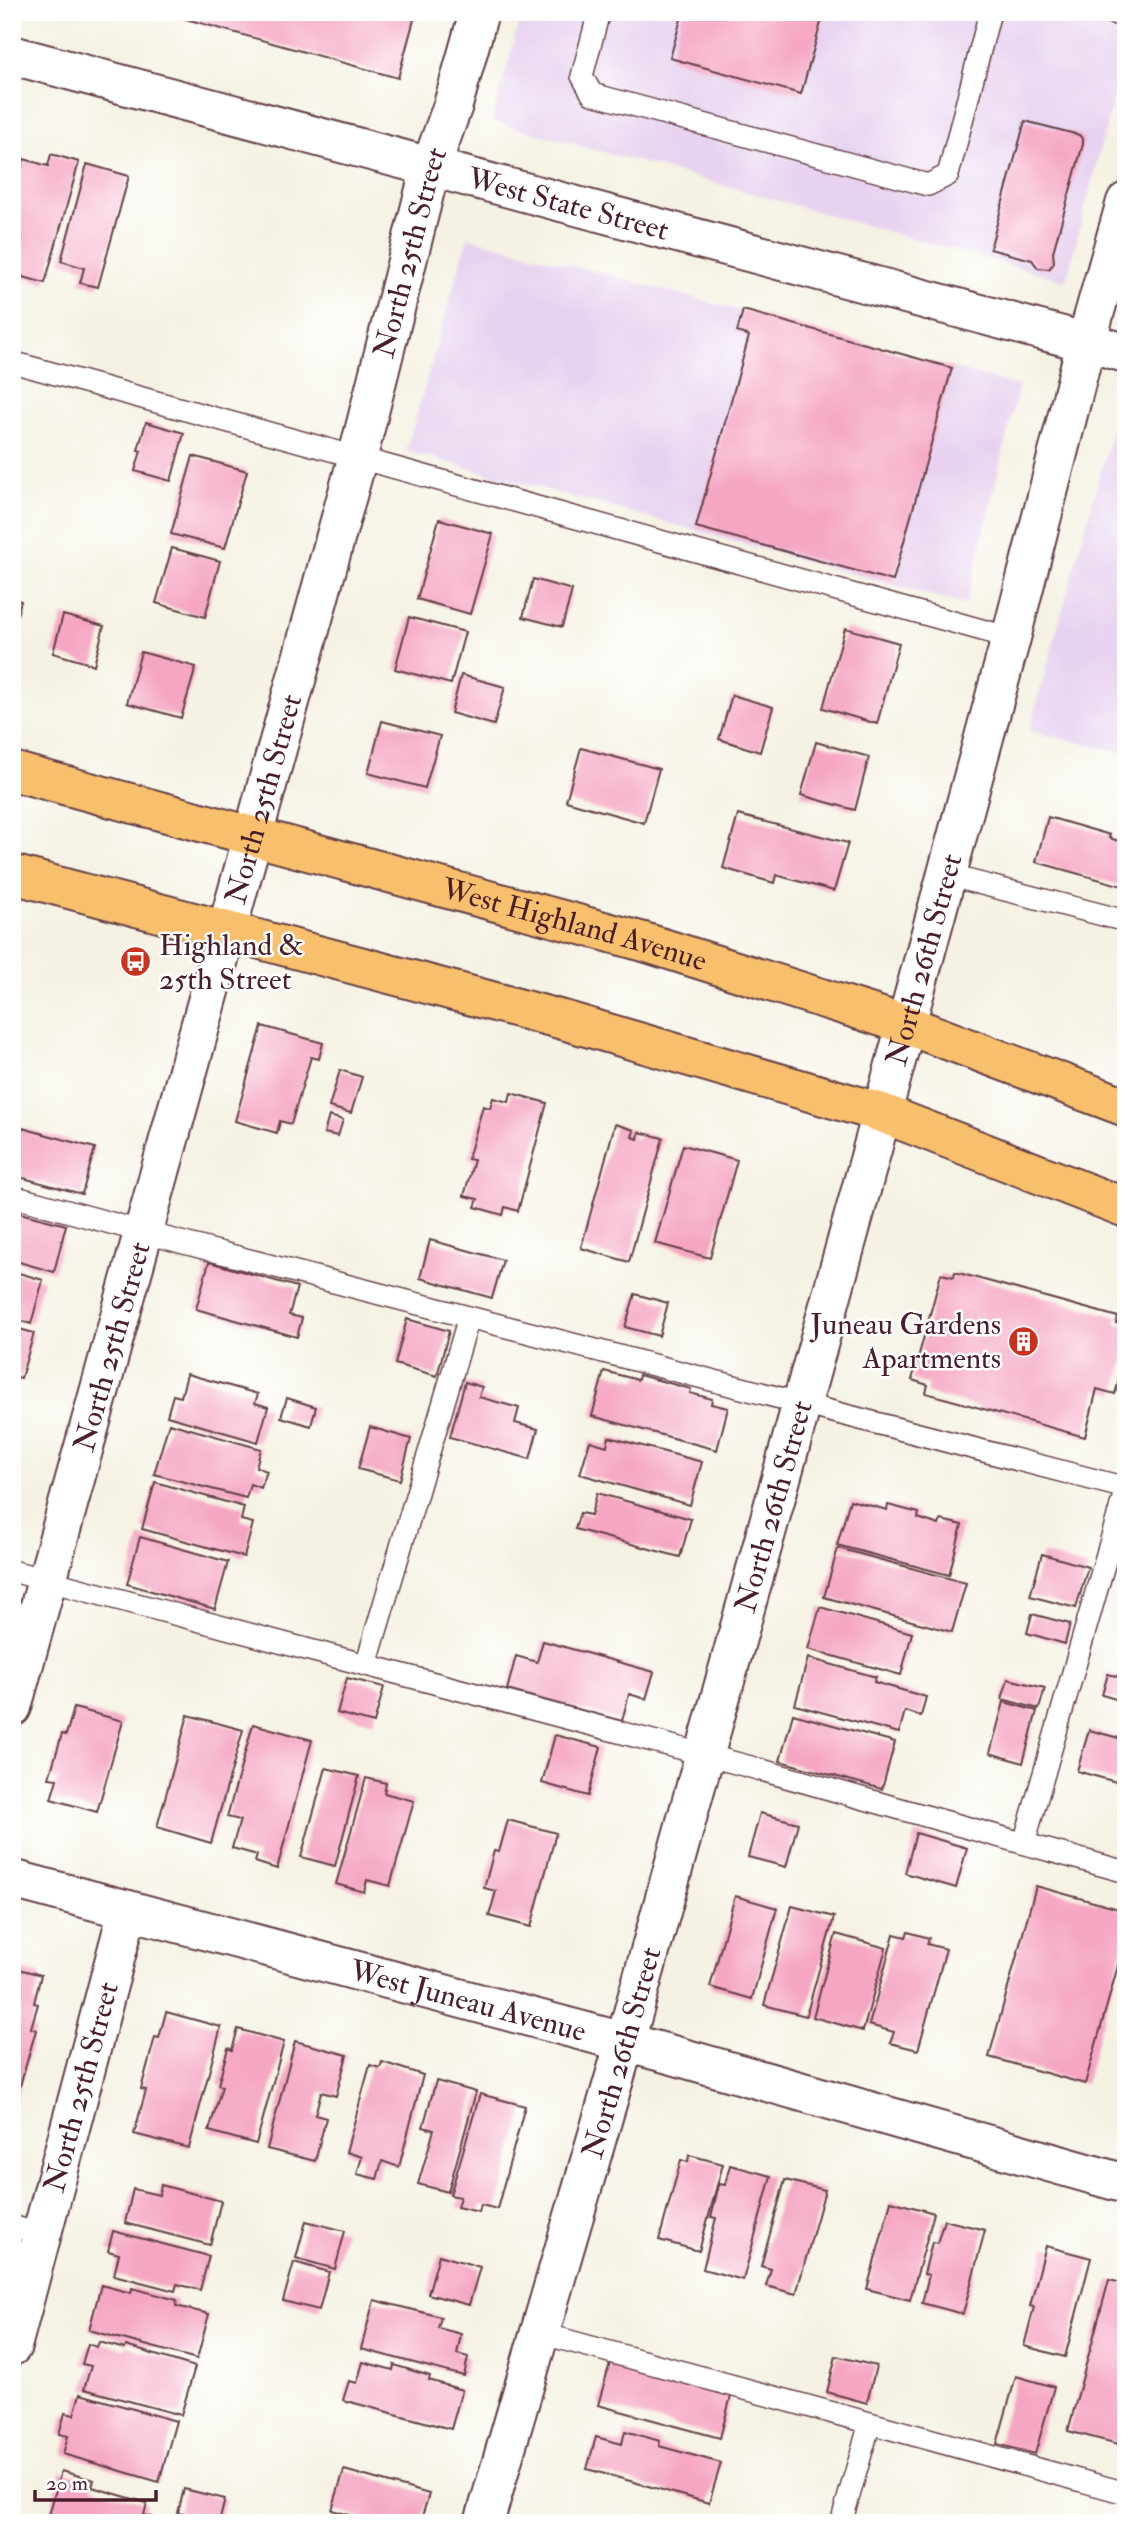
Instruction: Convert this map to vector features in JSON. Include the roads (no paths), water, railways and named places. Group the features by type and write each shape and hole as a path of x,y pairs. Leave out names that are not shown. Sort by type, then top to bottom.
{"main road":[{"name":"West Highland Avenue","path":"12,771 644,942 907,1025 1126,1107"},
{"path":"12,874 563,1020 882,1113 1126,1208"}],"street":[{"name":"North 25th Street","path":"12,1707 30,1576 144,1232 358,456 431,166 453,105 479,12"},
{"name":"West State Street","path":"12,55 1126,353"},
{"name":"North 26th Street","path":"484,2523 625,2042 907,1025 1011,638 1086,343 1126,202"},
{"name":"West Juneau Avenue","path":"12,1879 625,2042 1126,2184"},
{"name":"North 25th Street","path":"12,2346 27,2231 128,1910"}],"lane":[{"path":"599,12 582,76 592,94 928,185 948,175 990,12"},
{"path":"1110,12 1126,17"},
{"path":"12,362 1011,638"},
{"path":"947,875 1126,921"},
{"path":"12,1196 1126,1488 1024,1843"},
{"path":"366,1665 468,1317"},
{"path":"30,1576 705,1754 1126,1872"},
{"path":"540,2333 1126,2493"},
{"path":"841,2523 870,2423"}],"place":[{"name":"Highland & 25th Street","path":"136,962"},
{"name":"Juneau Gardens Apartments","path":"1024,1341"}]}
